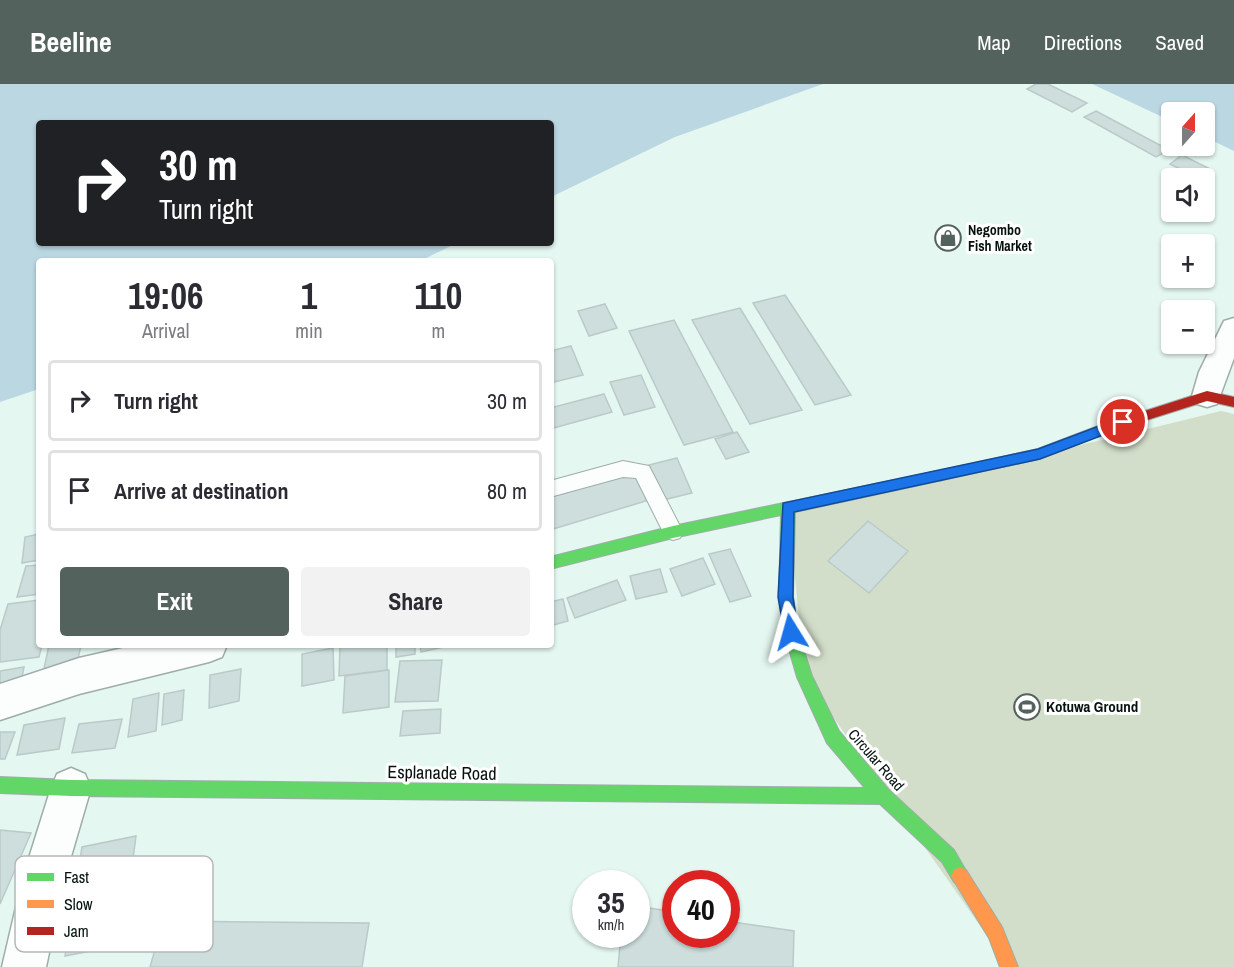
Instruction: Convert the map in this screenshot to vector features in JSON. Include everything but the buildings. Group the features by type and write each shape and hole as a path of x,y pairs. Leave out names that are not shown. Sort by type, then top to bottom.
{"street":[{"path":"554,562 673,532 1040,454 1102,429 1220,399 1213,372 1234,328"},
{"name":"Circular Road","path":"788,507 786,597 791,632 805,677 833,737 883,796 948,856 996,933 1009,967"},
{"path":"0,702 79,676 196,648"},
{"name":"Esplanade Road","path":"0,785 71,788 883,796"},
{"path":"50,856 71,788"},
{"path":"24,967 27,952"}],"lane":[{"path":"554,488 623,469 642,471 673,532"}],"green space":[{"name":"Kotuwa Ground","path":"1221,411 1234,414 1234,967 1009,967 805,677 788,508 1107,439"}],"water":[{"path":"0,84 823,84 675,137 554,196 554,120 36,120 36,246 451,246 426,258 36,258 36,390 0,402"},
{"path":"1092,84 1234,84 1234,151 1215,142 1215,102 1161,102 1161,116"}],"traffic: fast":[{"path":"554,562 673,532 938,476"},
{"path":"788,508 786,597 791,632 805,677 833,737 883,796 948,856 960,876"},
{"path":"0,785 71,788 883,796"}],"traffic: slow":[{"path":"960,876 996,933 1009,967"}],"traffic: jam":[{"path":"938,476 1039,454 1102,429 1207,396 1234,402"}],"place":[{"name":"Negombo Fish Market","path":"948,238"},
{"name":"Kotuwa Ground","path":"1027,707"}],"route":[{"path":"791,632 786,597 785,560 788,507 1040,454 1123,422"}]}
